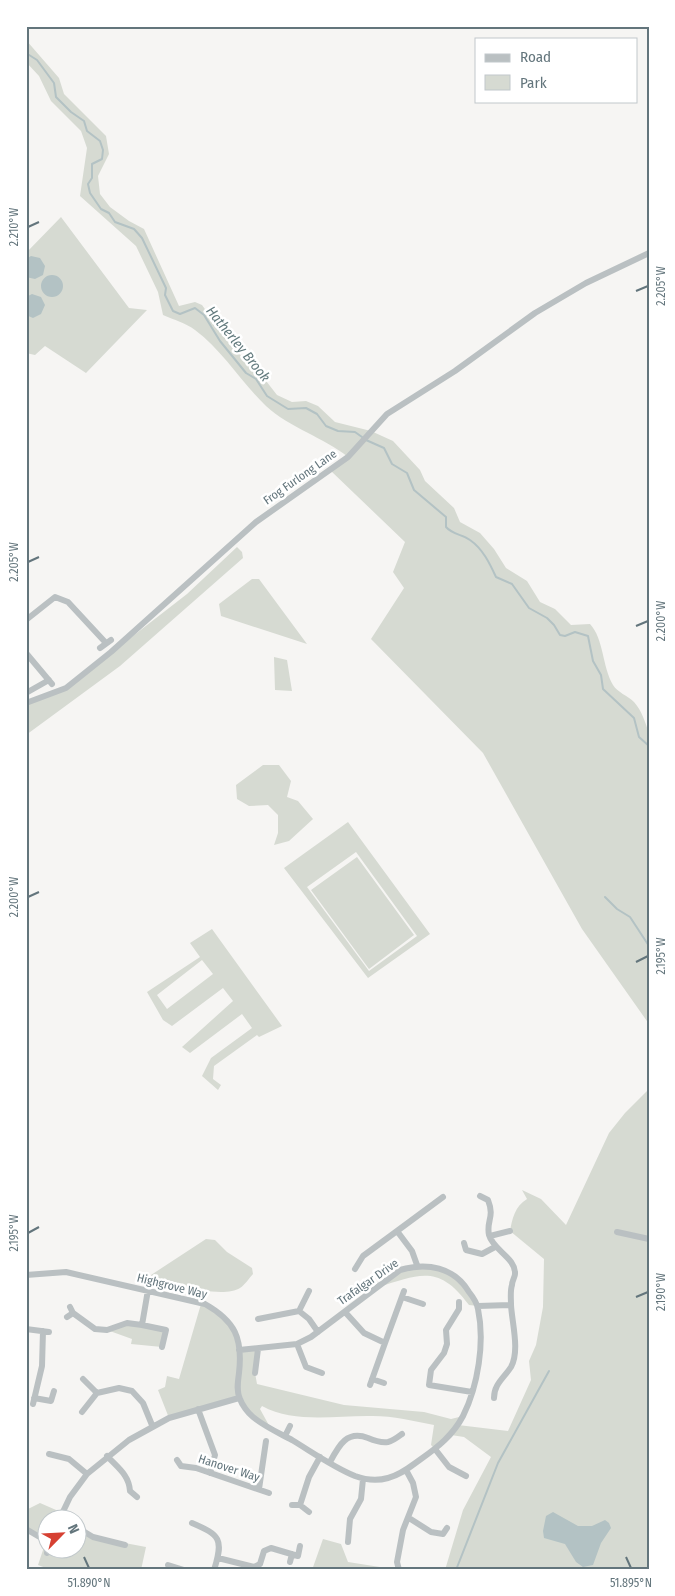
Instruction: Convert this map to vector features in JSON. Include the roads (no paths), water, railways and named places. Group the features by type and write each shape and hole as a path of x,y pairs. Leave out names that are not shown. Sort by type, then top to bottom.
{"street":[{"name":"Frog Furlong Lane","path":"26,703 66,688 111,652 241,534 331,471 360,444 387,414 455,370 535,313 586,283 649,253"},
{"path":"26,620 55,597 68,602 106,644"},
{"path":"26,653 51,682 26,693"},
{"path":"480,1196 490,1198 492,1211 488,1226 490,1236 495,1247 512,1264 515,1273 511,1287 515,1354 511,1367 501,1378 493,1394"},
{"path":"354,1269 363,1256 397,1231 438,1205 443,1197"},
{"path":"397,1231 412,1251 417,1265"},
{"path":"490,1236 510,1231"},
{"path":"617,1232 649,1239"},
{"path":"464,1250 482,1254 495,1247"},
{"path":"352,1259 359,1262"},
{"name":"Trafalgar Drive","path":"239,1350 297,1344 318,1332 400,1270 417,1265 434,1266 452,1273 464,1283 478,1306 481,1332 472,1392 463,1416 451,1435 435,1449"},
{"name":"Highgrove Way","path":"26,1275 66,1272 205,1304 219,1312 230,1322 237,1336 239,1350 237,1386 239,1398"},
{"path":"142,1325 148,1290"},
{"path":"258,1319 266,1321 299,1311 309,1291"},
{"path":"384,1382 371,1382 403,1294 423,1304"},
{"path":"478,1306 511,1305"},
{"path":"461,1307 446,1330 447,1344 444,1353 431,1370 426,1385 472,1392"},
{"path":"299,1311 309,1319 318,1332"},
{"path":"70,1312 95,1329 107,1330 127,1323 167,1327 162,1347"},
{"path":"345,1312 364,1334 385,1343"},
{"path":"26,1329 46,1331 42,1366 34,1401 52,1401 54,1391"},
{"path":"297,1344 306,1367 322,1373"},
{"path":"255,1373 258,1349"},
{"path":"83,1379 98,1393"},
{"path":"82,1412 98,1393 119,1388 132,1391 143,1403 152,1425"},
{"path":"65,1508 70,1497 87,1474 108,1456 152,1425 198,1409 239,1398 251,1415 320,1457 363,1478 384,1479 406,1470 435,1449 449,1467 466,1476"},
{"path":"87,1406 93,1412"},
{"path":"198,1409 215,1456 210,1473"},
{"path":"285,1436 290,1426"},
{"path":"330,1462 340,1443 349,1436 360,1435 389,1442 402,1434"},
{"path":"258,1489 266,1441"},
{"path":"49,1454 69,1456 87,1474"},
{"path":"108,1456 121,1469 129,1481 127,1493 137,1497"},
{"path":"300,1505 309,1477 320,1457"},
{"name":"Hanover Way","path":"179,1466 210,1473 269,1493"},
{"path":"399,1570 397,1562 402,1554 403,1530 416,1497 413,1483 406,1470"},
{"path":"350,1538 350,1519 361,1498 363,1478"},
{"path":"292,1505 300,1505 309,1512"},
{"path":"409,1518 444,1538 447,1528"},
{"path":"194,1526 211,1531 218,1537 220,1545 214,1570"},
{"path":"26,1529 38,1536"},
{"path":"88,1534 125,1545"},
{"path":"115,1552 116,1543"},
{"path":"218,1558 254,1567 260,1564 264,1551 272,1548 298,1556 300,1546"},
{"path":"290,1562 292,1554"},
{"path":"173,1564 184,1570"}],"waterway":[{"name":"Hatherley Brook","path":"26,53 37,60 54,83 56,97 71,112 84,121 87,131 100,141 103,150 102,159 92,164 92,178 88,184 90,193 101,209 109,213 115,222 134,229 142,238 166,288 165,295 173,311 180,314 195,308 204,315 220,341 246,373 256,379 267,396 288,409 306,408 317,414 326,426 338,431 355,432 362,437"},
{"name":"Hatherley Brook","path":"366,440 384,448 392,464 407,473 414,490 446,517 446,527 475,544 486,557 496,577 512,584 529,608 547,618 560,635 565,636 575,632 588,636 593,661 601,675 603,689 634,718 639,737 649,746"},
{"path":"605,897 617,909 630,917 649,946"},
{"path":"456,1570 498,1463 549,1371"}]}
